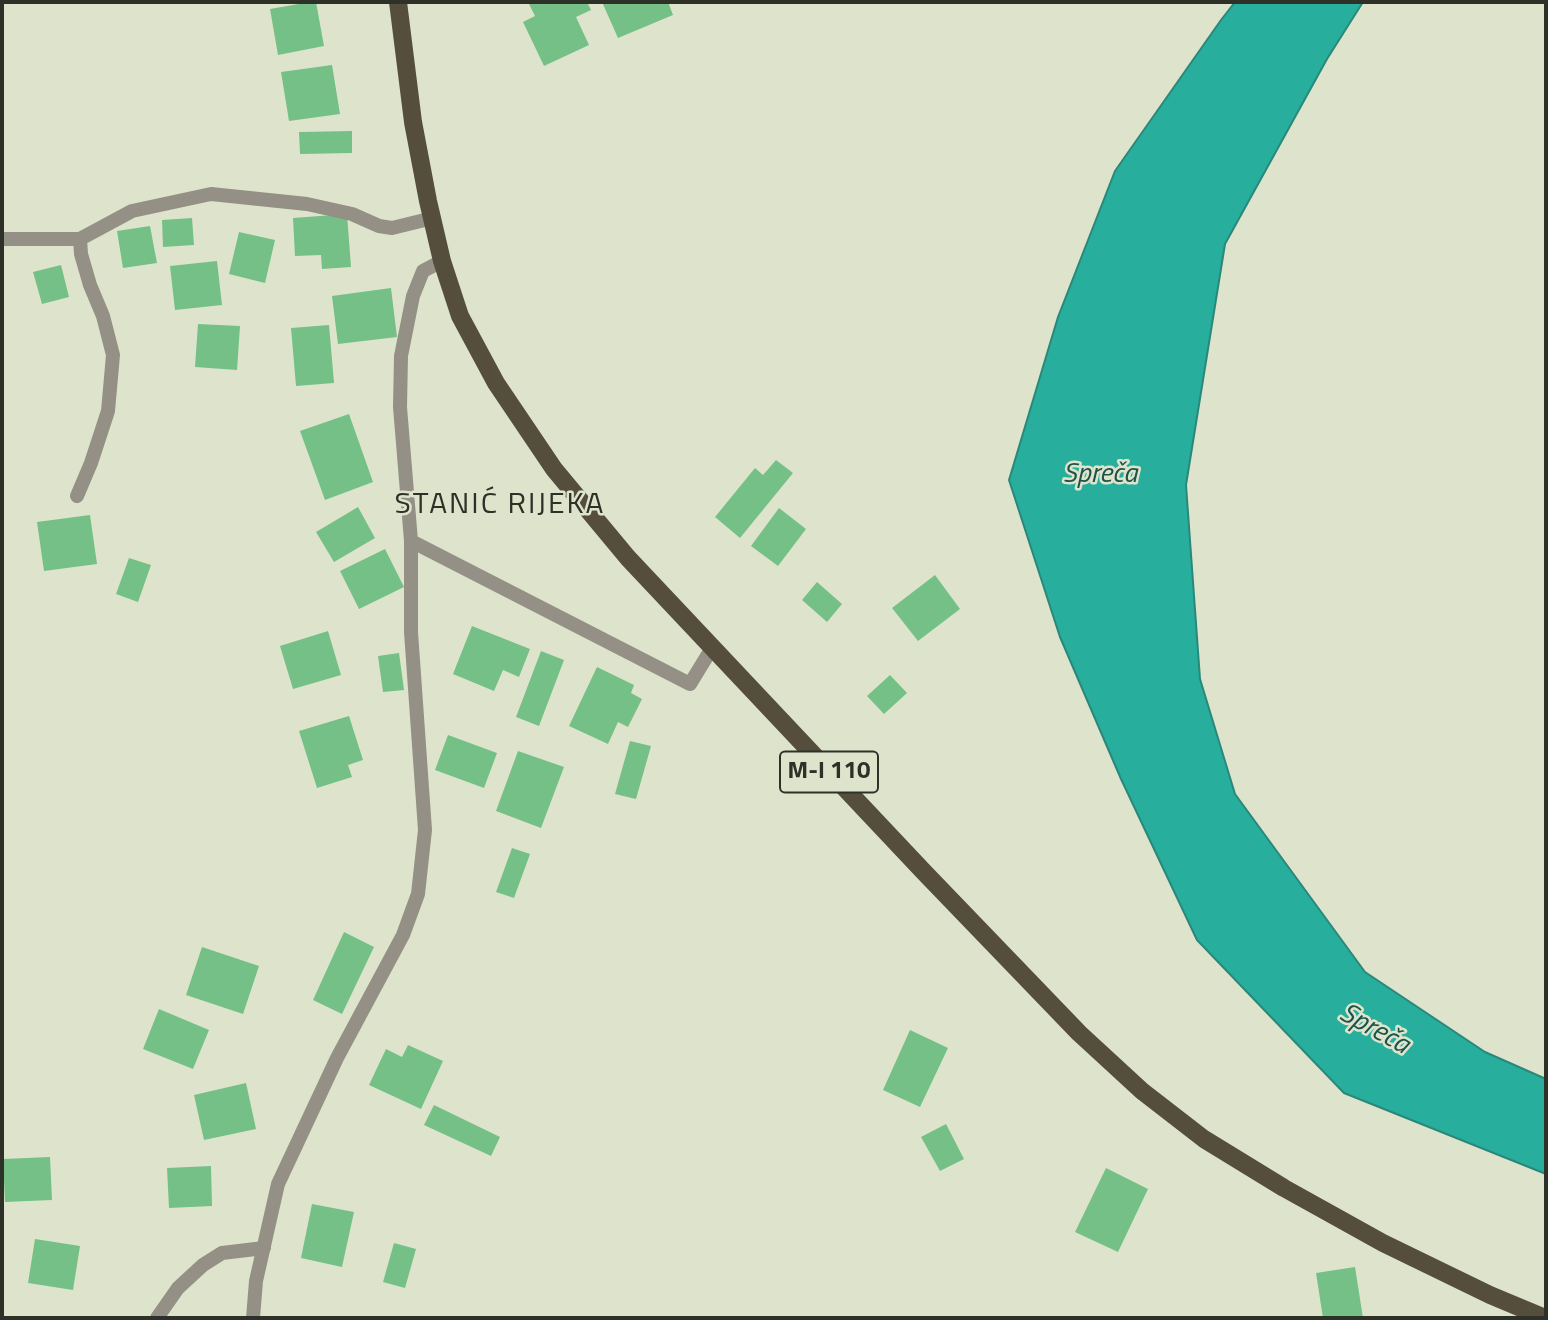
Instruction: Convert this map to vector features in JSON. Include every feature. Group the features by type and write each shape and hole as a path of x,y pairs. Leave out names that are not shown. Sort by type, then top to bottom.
{"main road":[{"name":"M-I 110","path":"398,2 413,122 428,201 442,261 460,316 496,383 554,469 628,558 932,881 1079,1032 1142,1090 1204,1139 1284,1188 1382,1243 1545,1318"}],"street":[{"path":"2,239 80,239 132,211 211,194 307,204 352,214 379,226 392,228 433,218"},
{"path":"77,496 108,411 113,355 103,316 81,254 80,239"},
{"path":"253,1318 256,1281 278,1184 337,1058 403,935 418,894 425,830 411,632 411,541 400,407 401,356 413,296 423,271 442,261"},
{"path":"411,541 690,684 712,648"},
{"path":"158,1318 178,1288 212,1259 222,1253 264,1248"}],"water":[{"name":"Spreča","path":"1235,2 1363,2 1327,59 1225,244 1186,485 1200,679 1235,794 1365,972 1485,1052 1546,1079 1546,1174 1344,1093 1197,940 1121,779 1060,637 1009,480 1058,317 1115,171"}],"building":[{"path":"316,2 324,46 278,55 270,9"},
{"path":"528,2 587,2 591,10 576,17 589,45 544,66 523,22 535,16"},
{"path":"602,2 668,2 673,15 618,38"},
{"path":"332,65 340,114 289,121 281,72"},
{"path":"352,131 352,153 300,154 299,132"},
{"path":"347,214 351,267 322,269 321,255 295,256 293,218"},
{"path":"192,218 194,245 163,247 162,220"},
{"path":"150,226 157,263 123,268 117,231"},
{"path":"239,232 275,240 265,283 229,274"},
{"path":"217,261 222,305 175,310 170,266"},
{"path":"61,265 69,297 42,304 33,272"},
{"path":"391,288 397,337 338,344 332,296"},
{"path":"198,324 240,326 237,370 195,367"},
{"path":"329,325 334,383 296,386 291,328"},
{"path":"349,414 373,482 325,500 300,431"},
{"path":"776,460 793,473 740,538 715,517 755,468 763,475"},
{"path":"358,507 375,538 334,562 316,532"},
{"path":"779,508 806,529 778,566 751,546"},
{"path":"90,515 97,564 44,571 37,522"},
{"path":"385,549 404,587 359,609 340,571"},
{"path":"129,558 151,565 138,602 116,594"},
{"path":"935,575 960,609 918,641 892,608"},
{"path":"817,582 842,604 827,622 802,600"},
{"path":"472,626 530,649 519,677 503,670 494,691 453,674"},
{"path":"328,631 341,675 293,689 280,646"},
{"path":"541,651 564,660 539,726 516,717"},
{"path":"399,653 404,690 383,692 378,656"},
{"path":"597,667 634,685 631,693 642,699 628,727 618,722 608,744 569,726"},
{"path":"890,675 907,693 884,714 867,696"},
{"path":"349,716 363,760 348,765 352,777 317,788 299,731"},
{"path":"448,735 497,753 484,788 435,770"},
{"path":"630,741 651,746 636,799 615,794"},
{"path":"518,751 564,767 541,828 496,811"},
{"path":"512,848 530,854 514,898 496,892"},
{"path":"344,932 374,947 342,1014 313,1000"},
{"path":"202,947 259,966 243,1014 186,995"},
{"path":"159,1009 209,1030 193,1069 143,1049"},
{"path":"910,1030 948,1048 920,1107 883,1090"},
{"path":"408,1045 443,1061 421,1109 369,1085 386,1049 402,1057"},
{"path":"246,1083 256,1129 204,1140 194,1095"},
{"path":"434,1105 500,1137 491,1156 424,1125"},
{"path":"946,1124 964,1159 940,1171 921,1137"},
{"path":"50,1157 52,1200 5,1202 3,1159"},
{"path":"211,1166 212,1206 169,1208 167,1168"},
{"path":"1106,1168 1148,1189 1118,1252 1075,1232"},
{"path":"312,1204 354,1212 342,1267 301,1258"},
{"path":"35,1239 80,1246 73,1290 28,1283"},
{"path":"394,1243 416,1249 405,1288 383,1282"},
{"path":"1355,1267 1363,1318 1323,1318 1316,1273"}],"district":[{"name":"STANIĆ RIJEKA","path":"500,506"}]}
